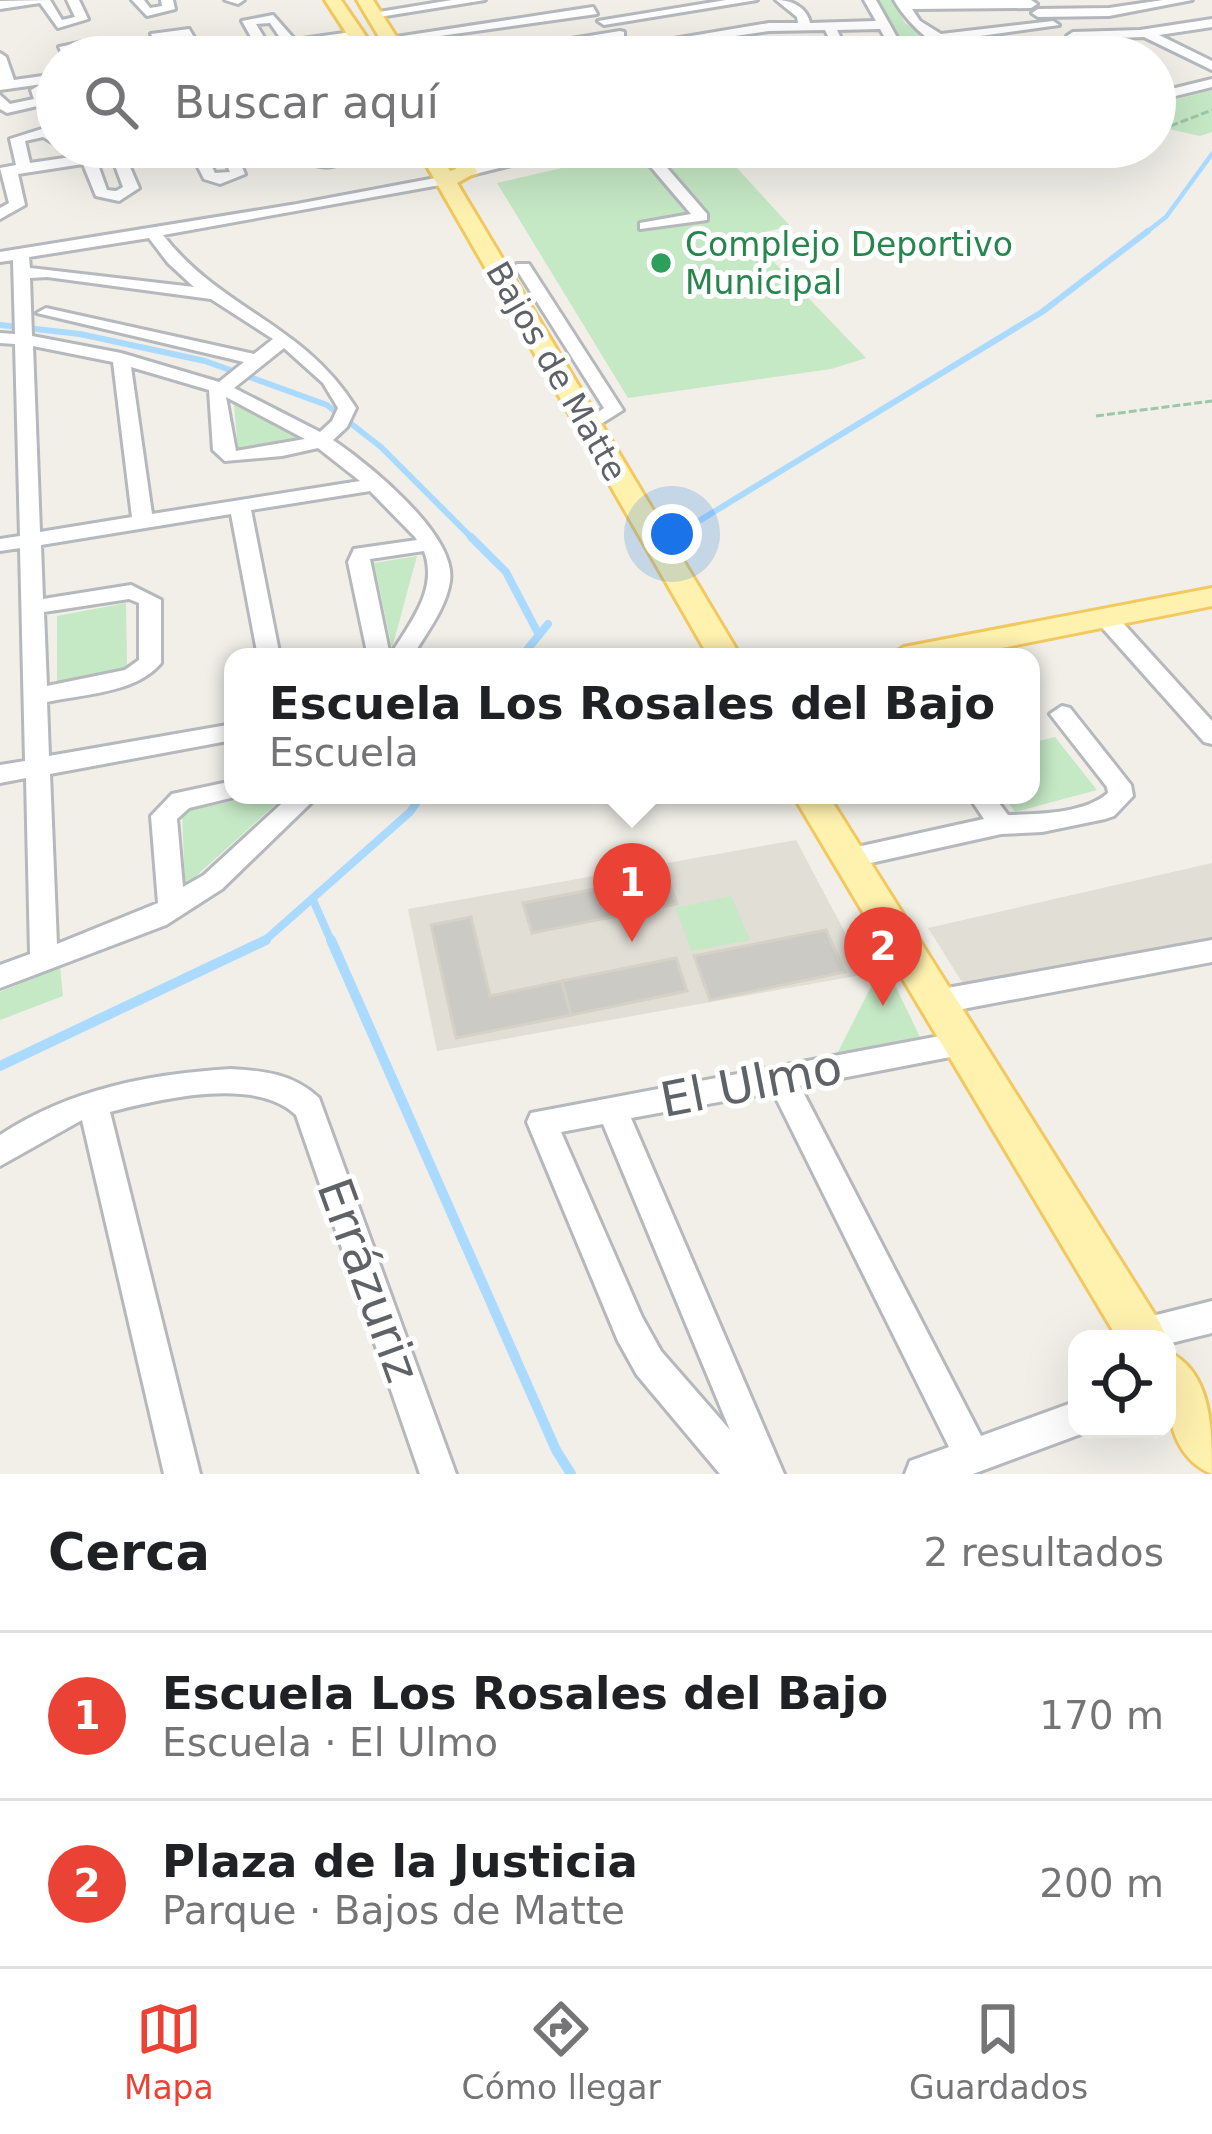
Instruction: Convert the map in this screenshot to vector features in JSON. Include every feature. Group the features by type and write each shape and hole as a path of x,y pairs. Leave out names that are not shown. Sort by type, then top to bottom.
{"main road":[{"path":"333,0 358,36"},
{"path":"369,7 387,36"},
{"name":"Bajos de Matte","path":"448,168 588,426 720,648"},
{"path":"456,168 456,176"},
{"path":"949,648 1105,617 1208,603"},
{"path":"815,804 1139,1330"},
{"path":"1176,1393 1212,1449"}],"street":[{"path":"0,5 41,0 58,24 82,19 73,0"},
{"path":"138,0 145,12 152,12 170,9 166,0"},
{"path":"369,7 478,0"},
{"path":"581,0 620,35"},
{"path":"416,36 751,0"},
{"path":"782,0 805,17 805,26"},
{"path":"870,0 890,36"},
{"path":"1090,0 1100,13"},
{"path":"902,3 1100,13 1186,0"},
{"path":"902,3 916,24 936,36"},
{"path":"1154,5 1206,25"},
{"path":"1032,6 1074,36"},
{"path":"253,36 246,22 274,20 286,36"},
{"path":"741,36 805,26 884,25"},
{"path":"957,36 1053,25"},
{"path":"1126,36 1206,25"},
{"path":"829,26 834,36"},
{"path":"158,36 182,30 187,36"},
{"path":"1146,33 1152,36"},
{"path":"616,36 620,35"},
{"path":"1176,48 1212,66"},
{"path":"0,57 7,109 36,104"},
{"path":"1176,92 1212,82"},
{"path":"2,92 36,86"},
{"path":"0,214 17,205 11,170 17,139 36,134"},
{"path":"91,168 100,194 119,196 131,188 123,168"},
{"path":"204,168 208,176 220,180 238,174 235,168"},
{"path":"0,257 154,234 489,168"},
{"path":"646,226 702,217 659,168"},
{"path":"154,234 165,252 212,294 283,341 309,361 342,396 347,408 326,440 232,457 223,450 216,393 283,341"},
{"path":"21,254 44,962"},
{"path":"523,267 614,410 588,426"},
{"path":"23,273 47,272 212,294"},
{"path":"46,313 238,373 376,484 430,544 440,565 437,588 406,648"},
{"path":"0,338 25,330 121,358 238,373"},
{"path":"121,358 142,522"},
{"path":"0,545 376,484"},
{"path":"240,506 266,648"},
{"path":"377,648 359,562 362,554 430,544"},
{"path":"33,607 131,592 150,601 151,663 132,676 36,695"},
{"path":"1105,617 1212,736"},
{"path":"848,858 1001,825 1042,823 1105,810 1119,800 1115,779 1062,714"},
{"path":"0,775 224,734"},
{"path":"172,908 164,816 181,800 224,792"},
{"path":"0,977 172,908 213,882 298,804"},
{"path":"986,804 1001,825"},
{"path":"936,1002 1212,951"},
{"name":"El Ulmo","path":"744,1474 650,1363 630,1330 542,1123 962,1044"},
{"path":"781,1078 973,1456"},
{"name":"Errázuriz","path":"92,1104 190,1085 270,1083 294,1089 308,1107 438,1474"},
{"path":"0,1152 64,1114 92,1104 182,1474"},
{"path":"612,1109 766,1474"},
{"path":"1165,1330 1212,1317"},
{"path":"922,1474 1068,1421"}],"path":[{"path":"1176,124 1212,110"},
{"path":"1096,416 1212,401"}],"shaded area":[{"path":"796,840 867,974 437,1051 408,909"},
{"path":"1212,863 1212,942 967,990 928,928"}],"green space":[{"path":"876,0 893,0 905,23 925,36 896,36"},
{"path":"1212,90 1212,132 1200,136 1176,131 1176,99"},
{"name":"Complejo Deportivo Municipal","path":"561,168 737,168 790,226 749,236 866,358 831,369 628,398 497,183"},
{"path":"234,405 306,436 238,449"},
{"path":"417,556 392,648 374,563"},
{"path":"126,603 127,668 57,682 57,616"},
{"path":"1055,737 1097,790 1015,812 1009,804 1040,804 1040,741"},
{"path":"224,803 276,804 185,886 182,812"},
{"path":"731,896 750,940 692,951 675,908"},
{"path":"60,967 63,996 0,1020 0,992"},
{"path":"889,973 920,1037 837,1054 877,975"}],"building":[{"path":"666,875 677,904 532,933 523,903"},
{"path":"471,917 490,996 562,981 571,1015 456,1038 431,925"},
{"path":"826,930 845,972 710,1000 694,956"},
{"path":"676,958 687,991 571,1015 562,981"}],"waterway":[{"path":"1144,234 1166,217 1212,154"},
{"path":"671,538 1042,312 1148,231"},
{"path":"0,325 80,334 205,361 327,405 381,447 506,572 539,635"},
{"path":"539,635 548,624"},
{"path":"528,648 539,635"},
{"path":"265,941 416,804"},
{"path":"313,900 332,943"},
{"path":"331,940 556,1450 571,1474"},
{"path":"0,1066 265,941"}],"place":[{"name":"Complejo Deportivo Municipal","path":"661,263"},
{"name":"Escuela Los Rosales del Bajo","path":"632,942"},
{"name":"Plaza de la Justicia","path":"883,1006"}]}
